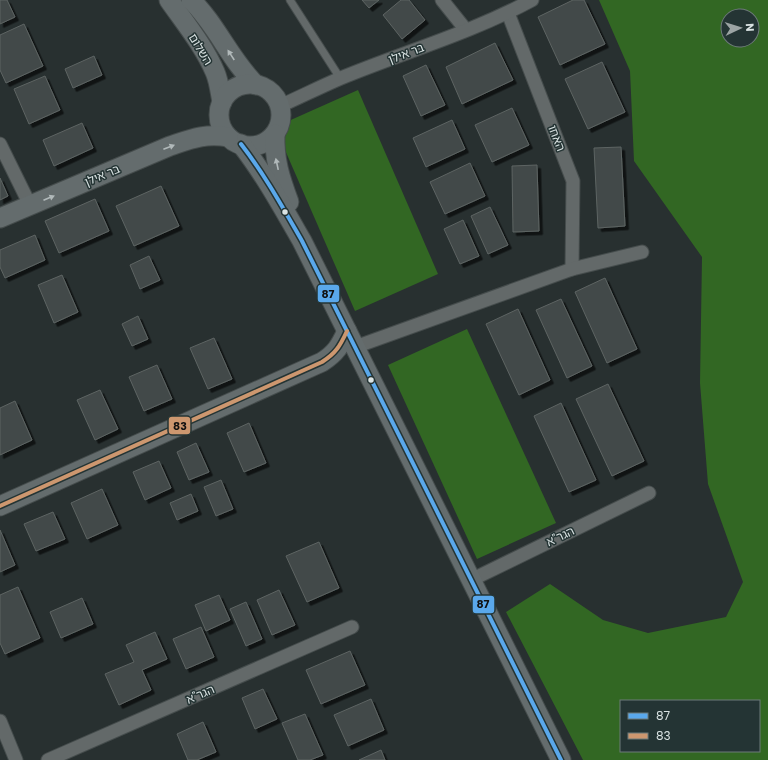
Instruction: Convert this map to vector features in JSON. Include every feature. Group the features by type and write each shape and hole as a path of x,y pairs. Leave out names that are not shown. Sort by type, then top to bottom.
{"street":[{"name":"השלום","path":"168,0 200,45 214,72 220,88 222,102"},
{"name":"השלום","path":"191,0 218,35 246,76 256,85"},
{"path":"442,0 466,30"},
{"name":"בר אילן","path":"280,106 340,78 508,13 532,0"},
{"name":"האחו","path":"508,13 573,181 572,269"},
{"path":"235,141 247,146 258,145 267,141 275,134 279,126 281,116 280,106 275,97 268,90 250,84 240,85 231,90 224,98 220,108 219,118 222,128 256,163 302,241 561,760"},
{"path":"275,134 274,152 278,168 302,241"},
{"name":"בר אילן","path":"0,218 170,146 198,137 215,135 235,141"},
{"path":"0,144 30,206"},
{"path":"0,506 322,362 333,355 340,346 351,339 572,269 642,252"},
{"name":"הגר\"א","path":"471,580 649,493"},
{"name":"הגר\"א","path":"48,760 352,627"},
{"path":"0,721 16,760"}],"lane":[{"path":"290,0 340,78"}],"green space":[{"path":"599,0 768,0 768,760 583,760 506,612 550,584 603,620 648,633 726,617 743,582 708,484 700,383 702,257 634,161 630,71"},
{"path":"358,90 438,274 355,311 275,127"},
{"path":"467,329 556,523 477,559 388,365"}],"building":[{"path":"0,0 7,0 15,17 0,24"},
{"path":"362,0 379,0 369,8"},
{"path":"401,0 409,0 425,20 402,39 383,15"},
{"path":"573,0 584,0 605,44 560,65 538,17"},
{"path":"24,24 43,66 6,83 0,70 0,35"},
{"path":"495,43 513,80 462,104 446,67"},
{"path":"94,56 102,75 73,88 65,69"},
{"path":"602,62 625,112 588,129 565,79"},
{"path":"426,65 445,105 421,116 403,76"},
{"path":"45,76 60,110 29,124 14,89"},
{"path":"512,108 529,145 492,162 475,125"},
{"path":"452,120 465,149 426,167 413,138"},
{"path":"82,123 93,148 54,166 43,140"},
{"path":"621,147 625,226 598,228 594,148"},
{"path":"470,163 485,196 445,214 430,182"},
{"path":"537,165 539,231 513,232 512,166"},
{"path":"0,178 8,196 0,200"},
{"path":"161,186 179,226 134,246 116,206"},
{"path":"95,199 109,231 59,253 45,221"},
{"path":"490,207 508,245 488,254 471,216"},
{"path":"463,220 479,256 460,264 444,229"},
{"path":"35,235 45,260 5,278 0,267 0,250"},
{"path":"149,256 160,280 140,289 130,265"},
{"path":"62,275 78,312 54,323 38,285"},
{"path":"605,278 637,349 607,363 575,292"},
{"path":"561,299 592,366 567,378 536,310"},
{"path":"518,309 550,380 519,395 486,324"},
{"path":"138,316 148,339 132,346 122,324"},
{"path":"214,338 232,379 208,389 190,348"},
{"path":"157,365 172,399 144,411 129,377"},
{"path":"608,384 644,461 612,476 576,399"},
{"path":"100,390 118,429 95,440 77,400"},
{"path":"15,401 32,440 0,455 0,408"},
{"path":"561,403 596,480 569,492 534,416"},
{"path":"249,423 266,463 244,472 227,433"},
{"path":"196,443 209,472 189,480 177,452"},
{"path":"159,461 171,488 145,500 133,472"},
{"path":"221,480 233,509 216,516 204,487"},
{"path":"102,489 118,525 87,539 71,503"},
{"path":"191,494 198,511 177,520 170,503"},
{"path":"53,512 65,539 36,551 24,524"},
{"path":"0,530 15,565 0,572"},
{"path":"319,542 339,588 307,602 286,556"},
{"path":"18,587 40,638 5,654 0,643 0,595"},
{"path":"279,590 295,625 272,635 257,600"},
{"path":"219,595 230,620 206,631 195,605"},
{"path":"82,598 93,624 61,638 50,612"},
{"path":"246,602 262,639 246,646 230,609"},
{"path":"201,627 214,657 186,669 173,639"},
{"path":"155,632 167,659 142,670 151,690 119,705 105,674 134,662 126,645"},
{"path":"350,651 365,685 321,704 306,670"},
{"path":"263,689 277,719 255,729 242,698"},
{"path":"371,699 384,730 348,746 334,715"},
{"path":"305,714 323,755 310,760 298,760 282,723"},
{"path":"203,722 216,752 197,760 188,760 177,734"},
{"path":"381,750 385,760 359,760"}],"transit line":[{"name":"87","path":"241,144 266,180 302,241 561,760"},
{"name":"83","path":"0,506 322,362 337,349 347,331"}]}
